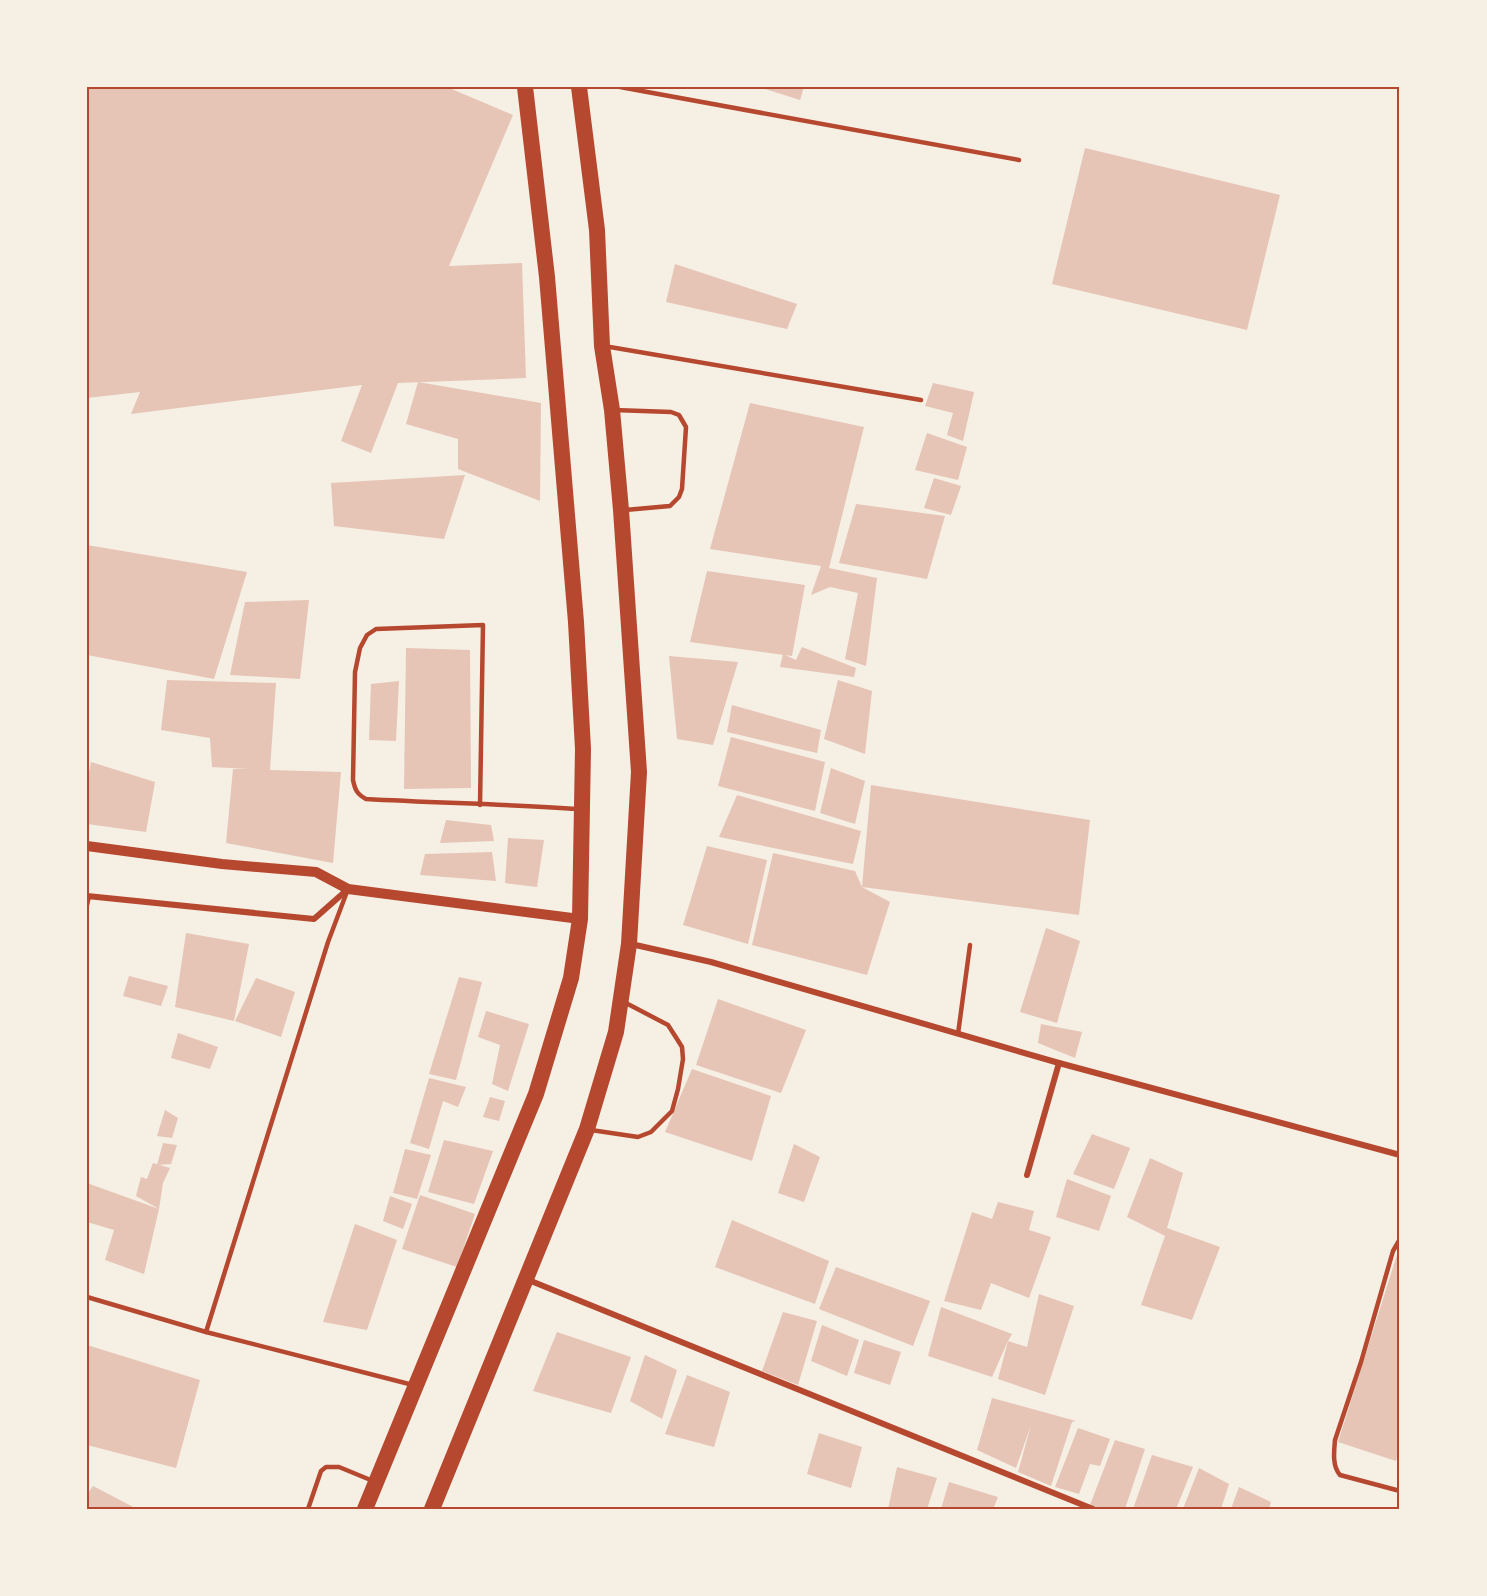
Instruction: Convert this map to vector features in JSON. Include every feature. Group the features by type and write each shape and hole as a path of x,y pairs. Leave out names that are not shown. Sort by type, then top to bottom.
{"highway":[{"path":"365,1509 536,1095 571,978 580,919 583,749 576,622 547,277 524,87"},
{"path":"432,1509 587,1129 616,1032 629,944 639,772 621,510 612,410 602,346 597,230 579,87"}],"street":[{"path":"87,846 222,864 316,872 348,889 580,919"},
{"path":"88,896 314,919 348,889"},
{"path":"629,944 711,962 1059,1063 1400,1155"},
{"path":"1027,1175 1059,1063"},
{"path":"526,1279 1093,1509"}],"lane":[{"path":"620,87 1019,160"},
{"path":"602,346 921,400"},
{"path":"612,410 671,412 679,415 686,427 682,489 674,503 640,510 621,510"},
{"path":"480,805 483,625 376,629 367,635 360,648 355,672 354,780 359,795 366,799 480,805 582,809"},
{"path":"206,1332 328,942 348,889"},
{"path":"87,905 88,896"},
{"path":"958,1034 970,945"},
{"path":"587,1129 638,1137 651,1132 672,1111 683,1059 682,1047 668,1025 622,1001"},
{"path":"1400,1239 1393,1251 1362,1362 1335,1440 1334,1450 1337,1472 1340,1475 1400,1491"},
{"path":"87,1297 206,1332 416,1386"},
{"path":"308,1509 321,1472 326,1467 339,1467 376,1482"}],"building":[{"path":"87,87 447,87 513,115 449,266 522,263 526,378 398,383 371,453 341,441 362,385 131,414 140,392 87,398"},
{"path":"759,87 804,87 800,100"},
{"path":"1085,148 1280,195 1247,330 1052,284"},
{"path":"675,264 797,304 787,329 666,302"},
{"path":"418,382 541,403 540,501 458,469 458,439 406,424"},
{"path":"933,383 974,392 963,441 947,435 953,413 925,406"},
{"path":"750,403 864,427 829,568 877,578 866,666 845,659 858,593 830,587 811,595 821,566 710,549"},
{"path":"927,433 967,447 958,480 915,470"},
{"path":"465,475 444,539 334,526 331,483"},
{"path":"934,478 961,486 951,515 924,508"},
{"path":"856,504 945,516 927,579 839,563"},
{"path":"87,545 247,572 214,679 87,655"},
{"path":"707,571 805,585 792,656 690,642"},
{"path":"309,600 300,679 230,675 245,602"},
{"path":"802,647 856,668 854,677 780,667 783,654 796,660"},
{"path":"406,648 470,650 471,788 404,789"},
{"path":"669,656 738,662 713,745 677,739"},
{"path":"167,680 276,683 270,770 341,772 333,863 226,843 233,769 248,769 212,767 210,738 161,730"},
{"path":"838,680 872,691 865,754 824,739"},
{"path":"399,681 396,741 369,740 371,684"},
{"path":"732,705 821,730 817,753 727,732"},
{"path":"731,737 825,762 815,811 718,786"},
{"path":"91,762 155,782 146,832 87,824 87,783"},
{"path":"831,768 865,781 855,824 820,813"},
{"path":"871,785 1090,820 1079,915 862,887"},
{"path":"737,795 861,831 853,864 719,837"},
{"path":"446,820 491,825 494,841 440,843"},
{"path":"508,838 544,840 537,887 505,883"},
{"path":"707,846 767,860 748,944 683,925"},
{"path":"492,852 496,881 420,875 425,854"},
{"path":"773,853 855,871 862,887 890,902 867,975 752,945"},
{"path":"1046,928 1080,941 1057,1023 1020,1012"},
{"path":"186,933 249,944 234,1021 175,1007"},
{"path":"129,976 168,986 161,1006 123,996"},
{"path":"459,977 482,982 456,1080 429,1074"},
{"path":"256,978 295,992 281,1037 235,1021"},
{"path":"718,999 806,1030 781,1093 696,1065"},
{"path":"486,1011 529,1024 508,1091 492,1084 500,1045 478,1037"},
{"path":"1041,1024 1082,1032 1075,1058 1038,1043"},
{"path":"178,1033 218,1047 210,1069 171,1058"},
{"path":"692,1069 771,1096 752,1161 665,1132"},
{"path":"429,1078 466,1087 458,1107 443,1101 429,1149 410,1143"},
{"path":"490,1097 505,1101 499,1121 483,1117"},
{"path":"165,1110 178,1118 172,1138 157,1136"},
{"path":"1092,1134 1130,1148 1114,1189 1073,1174"},
{"path":"444,1140 493,1151 474,1204 428,1192"},
{"path":"163,1143 177,1145 171,1164 157,1165"},
{"path":"794,1144 820,1157 804,1202 778,1193"},
{"path":"405,1149 431,1155 417,1199 393,1193"},
{"path":"1150,1158 1183,1173 1167,1228 1220,1247 1192,1320 1141,1305 1165,1236 1127,1217"},
{"path":"153,1163 170,1168 163,1183 159,1209 136,1196 141,1177 147,1179"},
{"path":"1067,1179 1111,1196 1099,1231 1056,1217"},
{"path":"87,1183 159,1209 144,1274 105,1260 114,1230 87,1222"},
{"path":"420,1195 475,1214 457,1267 402,1249"},
{"path":"390,1196 412,1204 403,1229 383,1221"},
{"path":"998,1202 1034,1211 1029,1230 1051,1237 1029,1298 991,1283 981,1310 944,1301 972,1212 992,1219"},
{"path":"732,1220 829,1261 815,1304 715,1267"},
{"path":"355,1224 397,1240 367,1330 323,1322"},
{"path":"1400,1245 1400,1448 1396,1461 1338,1442"},
{"path":"836,1267 930,1301 913,1346 819,1309"},
{"path":"1039,1294 1074,1306 1045,1395 998,1379 1008,1341 1027,1347"},
{"path":"941,1307 1012,1334 992,1377 928,1356"},
{"path":"783,1312 817,1321 798,1385 762,1371"},
{"path":"822,1325 859,1340 847,1376 811,1361"},
{"path":"557,1332 631,1357 611,1413 533,1391"},
{"path":"864,1340 901,1352 890,1385 854,1373"},
{"path":"87,1345 200,1380 176,1468 87,1445"},
{"path":"645,1355 677,1370 662,1419 630,1401"},
{"path":"687,1375 730,1392 714,1447 665,1434"},
{"path":"992,1398 1076,1421 1072,1422 1051,1486 1018,1472 1031,1425 1016,1468 977,1450"},
{"path":"1078,1428 1110,1439 1100,1466 1090,1464 1079,1494 1055,1487"},
{"path":"819,1433 862,1447 851,1488 807,1474"},
{"path":"1115,1440 1145,1449 1125,1509 1100,1509 1090,1505"},
{"path":"1152,1455 1193,1467 1176,1509 1133,1509"},
{"path":"897,1467 937,1478 927,1509 888,1509"},
{"path":"1199,1468 1229,1484 1221,1509 1183,1509"},
{"path":"949,1482 998,1497 993,1509 941,1509"},
{"path":"93,1486 137,1509 87,1509 87,1495"},
{"path":"1239,1487 1271,1502 1269,1509 1231,1509"}]}
